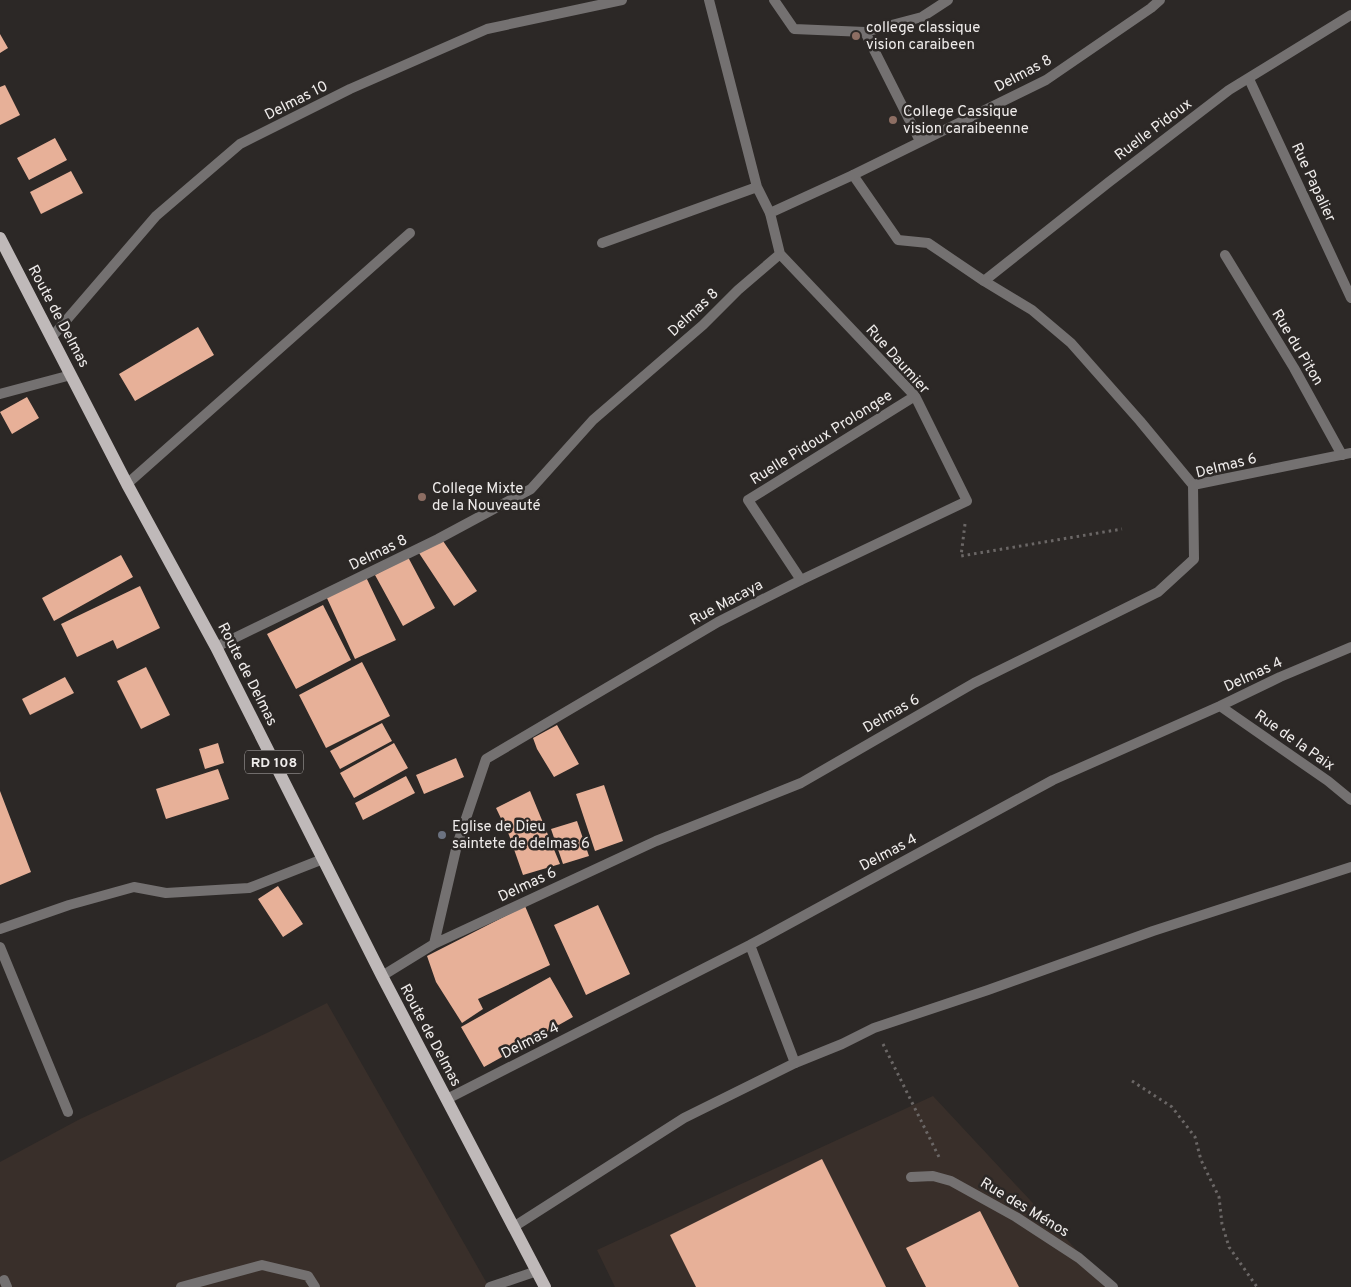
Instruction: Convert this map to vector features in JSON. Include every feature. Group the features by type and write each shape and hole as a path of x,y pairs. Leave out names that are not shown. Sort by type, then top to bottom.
{"main road":[{"name":"Route de Delmas","path":"0,238 127,484 216,647 382,976 545,1287"}],"street":[{"name":"Delmas 10","path":"51,338 156,216 240,144 350,89 487,29 622,0"},
{"path":"708,0 756,188 770,213 780,254"},
{"path":"774,0 794,30 865,32 922,17 948,0"},
{"name":"Delmas 8","path":"770,213 853,175 1046,80 1152,8 1160,0"},
{"name":"Ruelle Pidoux","path":"984,281 1222,96 1351,15"},
{"path":"865,32 920,141"},
{"name":"Rue Papalier","path":"1249,78 1351,298"},
{"path":"853,175 898,240 928,243 984,281 1032,310 1071,343 1140,420 1193,485"},
{"path":"602,243 756,188"},
{"path":"127,484 410,233"},
{"name":"Delmas 8","path":"216,647 438,539 531,489 593,420 703,325 738,290 780,254"},
{"name":"Rue Daumier","path":"780,254 915,396 967,501"},
{"name":"Rue du Piton","path":"1225,255 1347,454"},
{"path":"0,394 71,375"},
{"name":"Ruelle Pidoux Prolongee","path":"801,580 748,500 915,396"},
{"name":"Delmas 6","path":"382,976 434,944 656,841 801,783 974,683 1158,592 1194,560 1193,485 1347,454"},
{"name":"Rue Macaya","path":"434,944 457,845 486,759 718,622 967,501"},
{"name":"Delmas 4","path":"447,1099 750,945 1053,780 1220,706 1280,677 1351,647"},
{"name":"Rue de la Paix","path":"1220,706 1351,800"},
{"path":"0,930 70,905 134,887 166,893 249,888 323,859"},
{"path":"514,1226 684,1118 794,1063 842,1044 874,1028 988,990 1153,931 1351,868"},
{"path":"750,945 794,1063"},
{"path":"0,947 68,1112"},
{"name":"Rue des Ménos","path":"911,1177 933,1176 951,1181 1016,1217 1071,1253 1113,1287"},
{"path":"181,1287 262,1265 308,1276 315,1287"},
{"path":"490,1287 537,1271"}],"path":[{"path":"967,501 961,556 1122,529"},
{"path":"874,1028 951,1181"},
{"path":"1132,1081 1172,1107 1194,1137 1202,1160 1219,1196 1222,1224 1229,1247 1257,1287"}],"shaded area":[{"path":"327,1003 489,1287 0,1287 0,1162 80,1119 269,1032"},
{"path":"933,1096 1111,1287 615,1287 597,1250"}],"building":[{"path":"0,34 8,48 0,53"},
{"path":"5,85 20,115 0,125 0,87"},
{"path":"55,138 67,160 29,180 17,158"},
{"path":"71,171 83,193 41,214 30,192"},
{"path":"198,327 214,355 135,401 119,374"},
{"path":"27,397 39,418 12,434 0,412"},
{"path":"441,538 477,591 454,606 419,553"},
{"path":"121,555 133,577 54,621 42,598"},
{"path":"408,557 435,608 403,626 375,575"},
{"path":"366,577 396,640 355,659 326,596"},
{"path":"140,586 160,628 117,649 113,640 77,657 61,624"},
{"path":"323,605 351,660 296,689 267,634"},
{"path":"362,662 390,716 326,748 299,695"},
{"path":"146,667 170,715 141,729 117,681"},
{"path":"65,677 74,693 30,715 22,699"},
{"path":"382,723 392,741 340,769 330,751"},
{"path":"557,725 579,764 554,777 537,749 533,738"},
{"path":"218,743 224,763 205,769 199,749"},
{"path":"394,743 408,768 354,798 340,773"},
{"path":"456,758 464,777 424,794 416,775"},
{"path":"218,769 229,799 166,819 156,789"},
{"path":"406,776 415,793 363,820 355,803"},
{"path":"604,785 623,841 595,851 576,794"},
{"path":"0,791 31,872 0,885"},
{"path":"530,791 560,864 523,875 509,835 496,808"},
{"path":"577,821 589,856 563,864 551,829"},
{"path":"278,886 303,924 283,937 258,899"},
{"path":"598,905 630,974 586,995 554,925"},
{"path":"525,906 550,965 478,999 483,1009 462,1023 436,982 427,956"},
{"path":"550,977 573,1017 484,1067 461,1027"},
{"path":"822,1159 886,1287 696,1287 670,1235"},
{"path":"980,1211 1019,1287 926,1287 906,1248"}],"place":[{"name":"college classique vision caraibeen","path":"856,36"},
{"name":"College Cassique vision caraibeenne","path":"893,120"},
{"name":"College Mixte de la Nouveauté","path":"422,497"},
{"name":"Eglise de Dieu saintete de delmas 6","path":"442,835"}]}
